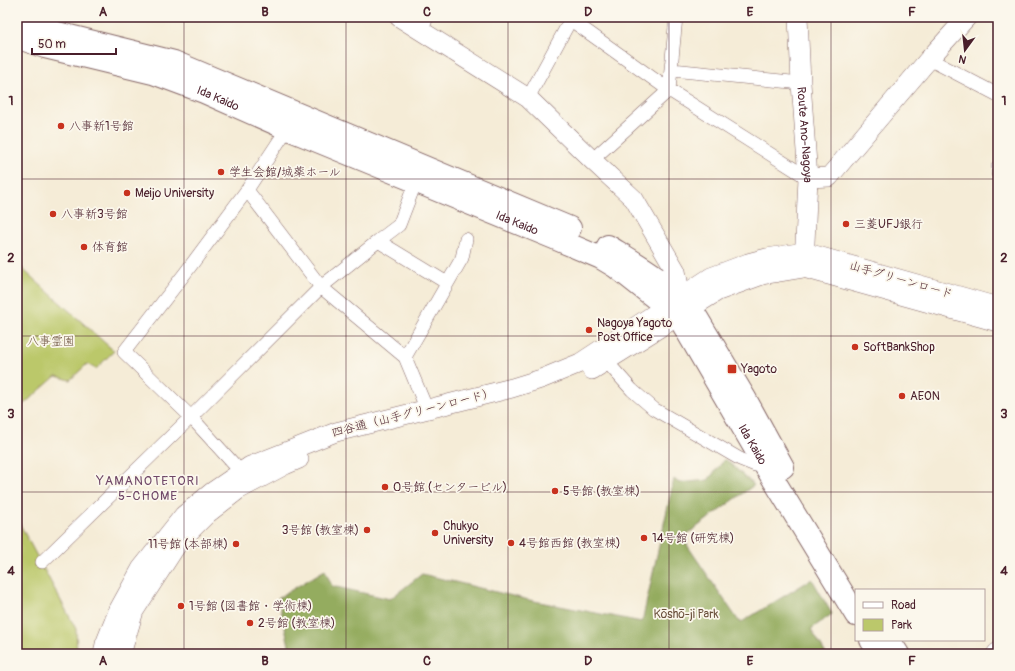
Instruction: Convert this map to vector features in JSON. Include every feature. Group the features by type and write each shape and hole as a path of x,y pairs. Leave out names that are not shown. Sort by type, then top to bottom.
{"highway":[{"name":"Ida Kaido","path":"17,18 28,24 50,23 174,62 292,122 416,181 601,258 616,267 640,288 679,307 764,464 855,613"},
{"name":"Ida Kaido","path":"17,36 45,47 152,73 292,122 560,224 608,246 638,265 679,307 746,400 790,481 857,589"},
{"path":"872,641 880,654"},
{"path":"890,641 898,654"}],"street":[{"path":"399,17 424,24 528,98 634,199 676,270 679,307"},
{"path":"592,160 669,90 676,17"},
{"name":"Route Ano-Nagoya","path":"798,17 808,178 804,260"},
{"path":"528,98 571,19 669,90 808,178 829,177 929,58 967,17"},
{"path":"929,58 998,95"},
{"path":"672,70 801,83"},
{"path":"241,472 191,417 124,352 247,190 292,122"},
{"path":"998,167 998,173"},
{"path":"42,562 191,417 321,287 399,225 416,181"},
{"path":"247,190 321,287 405,357 427,410"},
{"path":"405,357 446,283 462,258 466,238"},
{"path":"378,241 446,283"},
{"path":"121,654 134,611 178,543 207,514 238,490 285,465 340,443 515,401 584,375 606,361 679,307 711,277 748,262 804,260"},
{"name":"山手グリーンロード","path":"804,260 998,307"},
{"name":"山手グリーンロード","path":"804,260 998,322"},
{"name":"四谷通（山手グリーンロード）","path":"103,654 105,644 119,610 141,569 184,515 212,492 250,466 336,432 512,388 540,379 580,363 679,307"},
{"path":"606,361 632,390 654,409 740,459 755,465 764,464"}],"green space":[{"name":"八事霊園","path":"17,264 114,351 96,369 87,364 70,380 56,376 17,410"},
{"name":"Kōshō-ji Park","path":"725,459 754,485 686,535 687,545 740,623 812,579 832,614 811,629 826,654 291,654 278,598 325,570 332,586 390,599 422,574 529,600 642,622 674,479 679,483 708,480"},
{"path":"17,519 76,629 77,654 17,654"}],"place":[{"name":"八事新1号館","path":"61,126"},
{"name":"学生会館/城薬ホール","path":"221,172"},
{"name":"Meijo University","path":"127,193"},
{"name":"八事新3号館","path":"53,214"},
{"name":"三菱UFJ銀行","path":"846,224"},
{"name":"体育館","path":"84,247"},
{"name":"Nagoya Yagoto Post Office","path":"589,330"},
{"name":"SoftBankShop","path":"855,347"},
{"name":"Yagoto","path":"732,369"},
{"name":"AEON","path":"902,396"},
{"name":"0号館 (センタービル)","path":"385,487"},
{"name":"5号館 (教室棟)","path":"555,491"},
{"name":"3号館 (教室棟)","path":"367,530"},
{"name":"Chukyo University","path":"435,533"},
{"name":"14号館 (研究棟)","path":"644,538"},
{"name":"4号館西館 (教室棟)","path":"511,543"},
{"name":"11号館 (本部棟)","path":"236,544"},
{"name":"1号館 (図書館・学術棟)","path":"181,606"},
{"name":"2号館 (教室棟)","path":"250,623"}],"district":[{"name":"YAMANOTETORI 5-CHOME","path":"148,488"}]}
